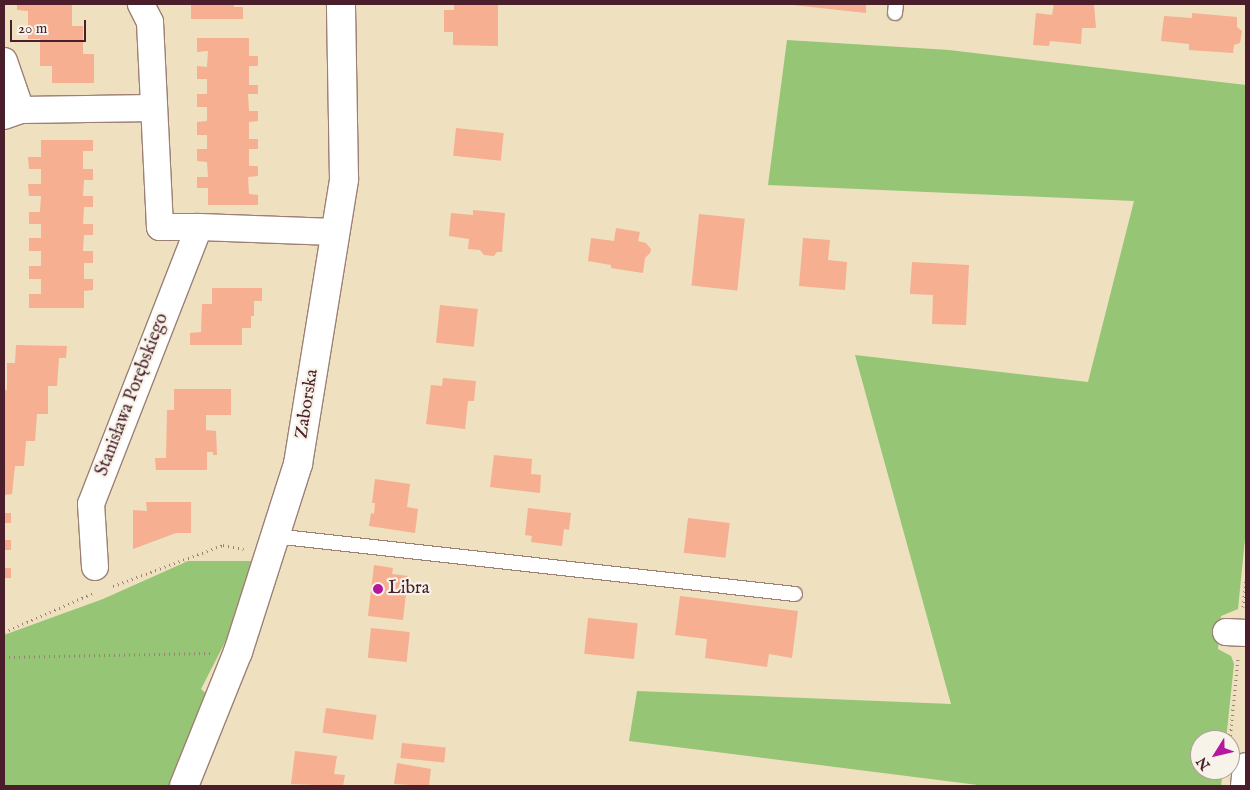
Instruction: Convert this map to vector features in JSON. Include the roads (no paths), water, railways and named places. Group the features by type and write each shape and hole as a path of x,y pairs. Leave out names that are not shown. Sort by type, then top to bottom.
{"street":[{"path":"140,4 150,22 160,227 335,232"},
{"name":"Zaborska","path":"184,786 238,652 298,464 344,179 340,4"},
{"path":"4,61 12,113 154,108"},
{"name":"Stanisława Porębskiego","path":"99,578 91,504 199,227"},
{"path":"1244,786 1246,766"}],"lane":[{"path":"271,545 796,594"}],"place":[{"name":"Libra","path":"378,589"}]}
